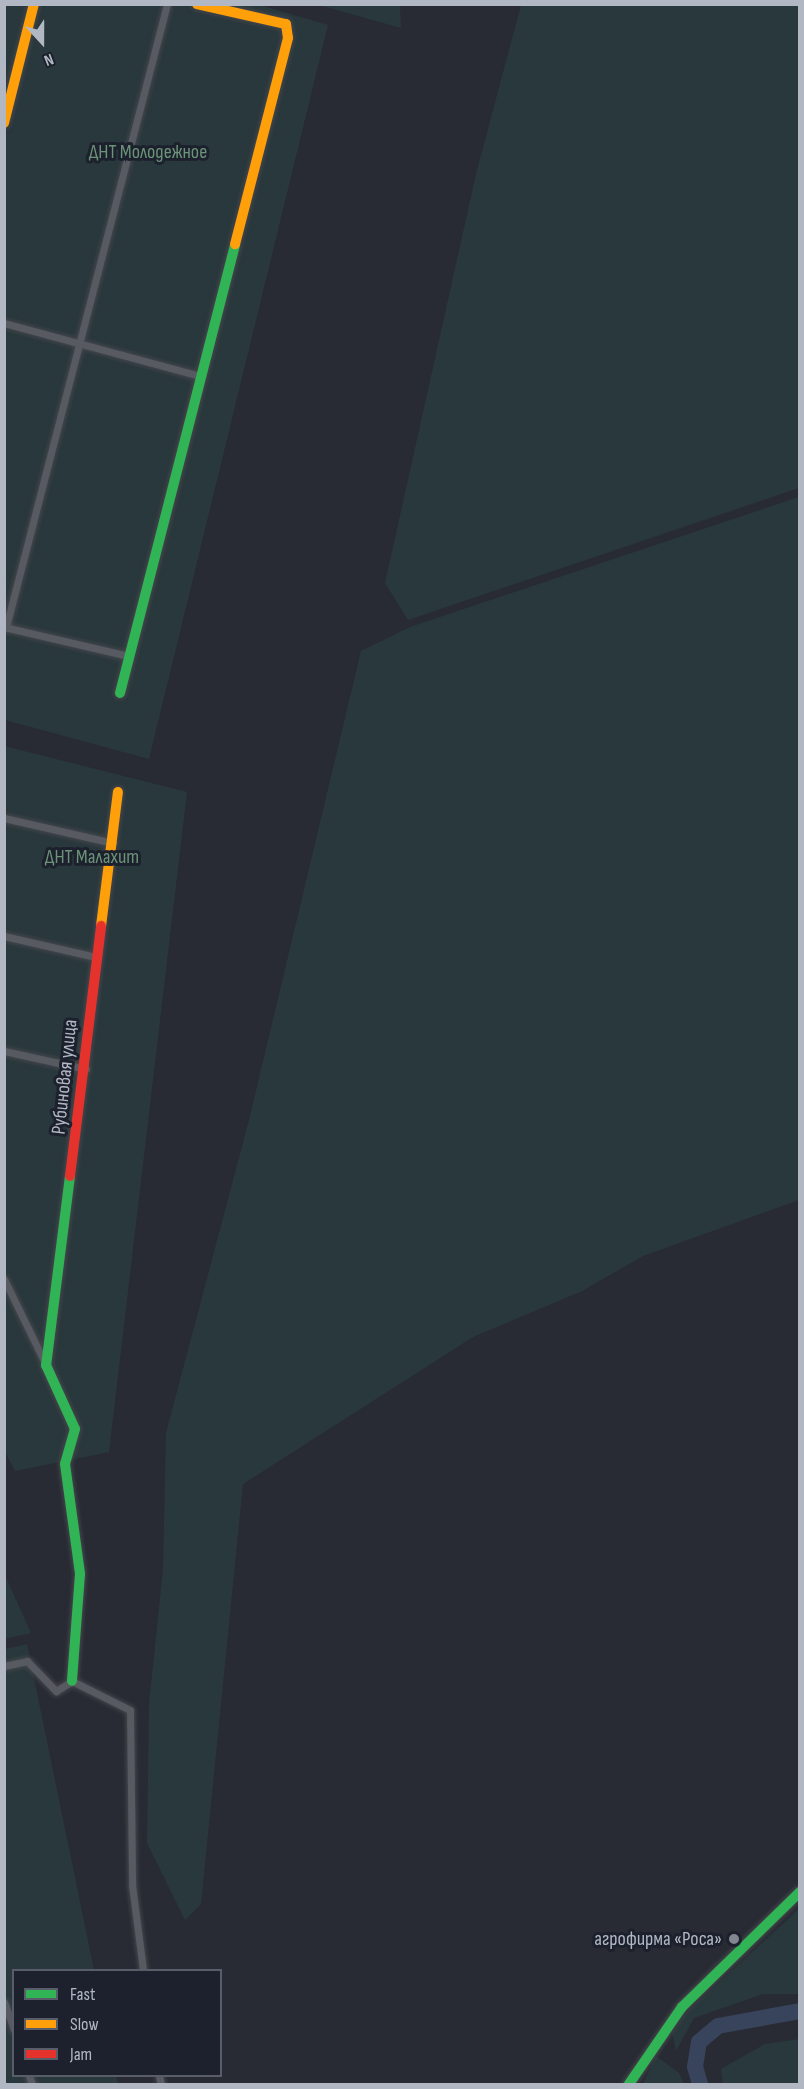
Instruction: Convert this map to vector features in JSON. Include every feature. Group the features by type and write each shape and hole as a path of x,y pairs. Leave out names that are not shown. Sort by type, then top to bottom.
{"street":[{"path":"4,123 34,4"},
{"path":"129,656 5,627 82,344 167,4"},
{"path":"120,693 288,38 286,24 197,4"},
{"path":"4,323 200,376"},
{"name":"Рубиновая улица","path":"46,1365 86,1069 96,957 118,792"},
{"path":"4,818 112,843"},
{"path":"4,936 96,957"},
{"path":"4,1051 86,1069"},
{"path":"4,1279 75,1429 65,1464 80,1574 72,1681"},
{"path":"4,1666 27,1661 56,1691 72,1681"},
{"path":"72,1681 130,1710 132,1885 143,1969"},
{"path":"629,2085 682,2007 800,1892"},
{"path":"4,2002 7,2020"}],"green space":[{"name":"ДНТ Молодежное","path":"4,5 260,5 328,25 149,759 5,720"},
{"path":"319,5 400,5 401,28"},
{"path":"521,5 799,5 799,488 408,620 385,583 476,174"},
{"path":"799,497 799,1200 643,1256 582,1291 473,1337 243,1484 201,1904 185,1920 147,1843 149,1704 163,1569 166,1433 249,1120 361,651 410,627"},
{"name":"ДНТ Малахит","path":"4,746 187,792 109,1452 15,1471 4,1450"},
{"path":"4,1575 31,1633 5,1639"},
{"path":"27,1644 94,1969 12,1969 12,2077 116,2077 118,2084 5,2084 5,1649"},
{"path":"799,1909 799,1994 763,1994 694,2018 676,2051 672,2033 688,2011"},
{"path":"799,2039 799,2084 723,2084 721,2069 765,2044"},
{"path":"656,2056 679,2073 684,2084 643,2084"}],"waterway":[{"path":"700,2084 695,2067 699,2042 718,2026 800,2011"}],"traffic: fast":[{"path":"120,693 235,244"},
{"path":"70,1176 46,1365 75,1429 65,1464 80,1574 72,1681"},
{"path":"629,2084 682,2007 800,1892"}],"traffic: slow":[{"path":"4,123 34,4"},
{"path":"197,4 286,24 288,38 235,244"},
{"path":"101,926 118,792"}],"traffic: jam":[{"path":"70,1176 101,926"}],"place":[{"name":"агрофирма «Роса»","path":"734,1939"}]}
